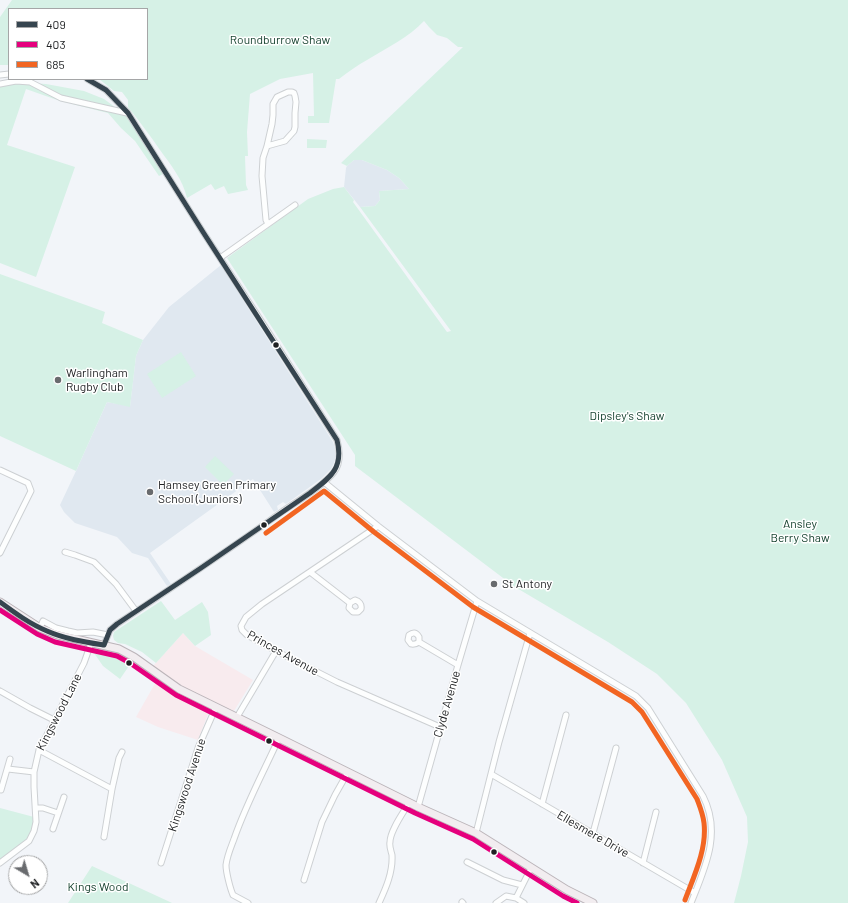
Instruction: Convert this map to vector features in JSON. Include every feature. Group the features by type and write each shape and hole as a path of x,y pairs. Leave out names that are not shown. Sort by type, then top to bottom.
{"main road":[{"path":"0,602 40,628 58,635 119,649 134,657 180,689 409,803 476,833 567,890 593,903"}],"street":[{"path":"90,80 106,90 128,113 337,440 340,456 335,472 324,482 262,527 116,624 110,630 104,645"},
{"path":"0,84 16,81 30,82 62,98 128,113"},
{"path":"267,146 286,141 296,127 296,102 294,93 292,92 288,92 274,100 272,124 263,158 262,176 266,220 268,224"},
{"path":"220,258 295,205"},
{"path":"0,470 28,483 31,491 0,553"},
{"path":"324,482 378,526 477,601 636,696 648,708 703,796 712,820 712,841 710,851 691,903"},
{"name":"Princes Avenue","path":"378,526 262,604 246,617 241,626 242,630 276,651 337,682 440,727"},
{"path":"65,552 94,562 116,584 136,611"},
{"path":"310,572 350,603"},
{"name":"Clyde Avenue","path":"418,807 477,601"},
{"path":"40,628 42,622 45,622 54,627 68,631 93,632 108,635"},
{"path":"476,833 530,633"},
{"path":"419,642 458,665"},
{"name":"Kingswood Lane","path":"0,864 29,841 34,831 36,822 36,808 34,772 39,750 84,663 91,643"},
{"path":"237,717 276,651"},
{"path":"0,690 54,720"},
{"name":"Kingswood Avenue","path":"161,863 198,748 216,707"},
{"path":"542,804 566,715"},
{"path":"248,903 233,895 226,866 236,832 279,738"},
{"path":"593,833 616,748"},
{"path":"39,750 112,789"},
{"path":"104,837 112,789 119,758 122,752"},
{"path":"2,790 10,759"},
{"path":"8,769 34,772"},
{"path":"304,880 322,822 348,772"},
{"name":"Ellesmere Drive","path":"491,774 695,893"},
{"path":"53,830 64,797"},
{"path":"379,903 389,882 392,866 390,843 392,833 409,803"},
{"path":"36,808 43,808 58,814"},
{"path":"643,863 656,812"},
{"path":"471,862 503,880 522,885"},
{"path":"516,898 531,868"},
{"path":"496,903 506,896 516,898 524,903"}],"shaded area":[{"path":"354,160 362,160 387,170 399,178 409,189 379,191 380,200 375,206 360,207 344,187 346,168"},
{"path":"221,265 333,442 336,456 331,469 321,479 286,504 283,502 277,506 278,510 274,512 253,479 150,553 171,584 167,586 148,558 132,553 117,537 75,523 64,512 60,505 107,402 130,406 136,356 143,340 169,307"},
{"path":"183,633 195,646 253,680 234,711 196,695 170,680 153,666"},
{"path":"157,680 210,709 198,740 158,727 136,717"}],"green space":[{"path":"12,0 848,0 848,903 734,903 748,842 747,817 722,760 686,703 657,674 608,642 515,587 355,466 355,455 227,258 308,199 333,189 344,187 354,200 353,202 447,332 451,331 360,207 375,206 380,200 379,191 409,189 399,178 387,170 362,160 354,160 347,166 341,163 463,47 458,47 447,38 437,35 424,21 412,32 397,42 349,71 339,79 336,79 329,123 308,123 308,116 314,116 313,73 280,79 250,94 247,132 248,156 245,156 246,185 248,190 228,194 224,186 215,190 211,184 187,198 183,185 176,173 128,107 128,100 122,92 114,91 100,80 148,80 148,8 8,8 8,65 0,65 0,17"},
{"path":"13,82 46,84 84,91 104,99 127,116 163,174 159,176 135,141 108,113 60,101 26,89 7,145 75,167 36,277 0,263 0,84"},
{"path":"307,139 327,140 326,148 307,148"},
{"name":"Warlingham Rugby Club","path":"0,274 105,312 102,323 143,340 136,356 130,407 107,402 76,471 0,436"},
{"path":"181,352 196,376 162,398 147,374"},
{"path":"215,456 234,474 223,485 205,467"},
{"path":"161,601 175,620 202,602 208,612 211,635 195,646 183,633 156,663 142,652 125,644 118,643 114,640 113,636 114,632"},
{"path":"96,650 130,661 131,663 120,679 103,666 94,653"},
{"path":"0,808 34,817 33,830 24,843 0,861"},
{"name":"Kings Wood","path":"92,866 170,902 172,903 68,903"}],"transit line":[{"name":"409","path":"89,80 106,90 128,113 337,440 339,450 337,465 330,477 324,482 201,568 117,624 110,630 104,645"},
{"name":"685","path":"266,533 324,491 374,532 473,607 632,702 642,712 697,799 702,814 704,823 704,843 696,872 685,900"},
{"name":"409","path":"0,602 29,622 54,634 104,645"},
{"name":"403","path":"0,610 37,634 55,642 117,656 130,663 176,695 415,813 473,839 563,896 577,903"}],"place":[{"name":"Warlingham Rugby Club","path":"58,380"},
{"name":"Hamsey Green Primary School (Juniors)","path":"150,492"},
{"name":"St Antony","path":"494,584"}],"park label":[{"name":"Roundburrow Shaw","path":"280,40"},
{"name":"Dipsley's Shaw","path":"627,416"},
{"name":"Ansley Berry Shaw","path":"800,531"}]}
